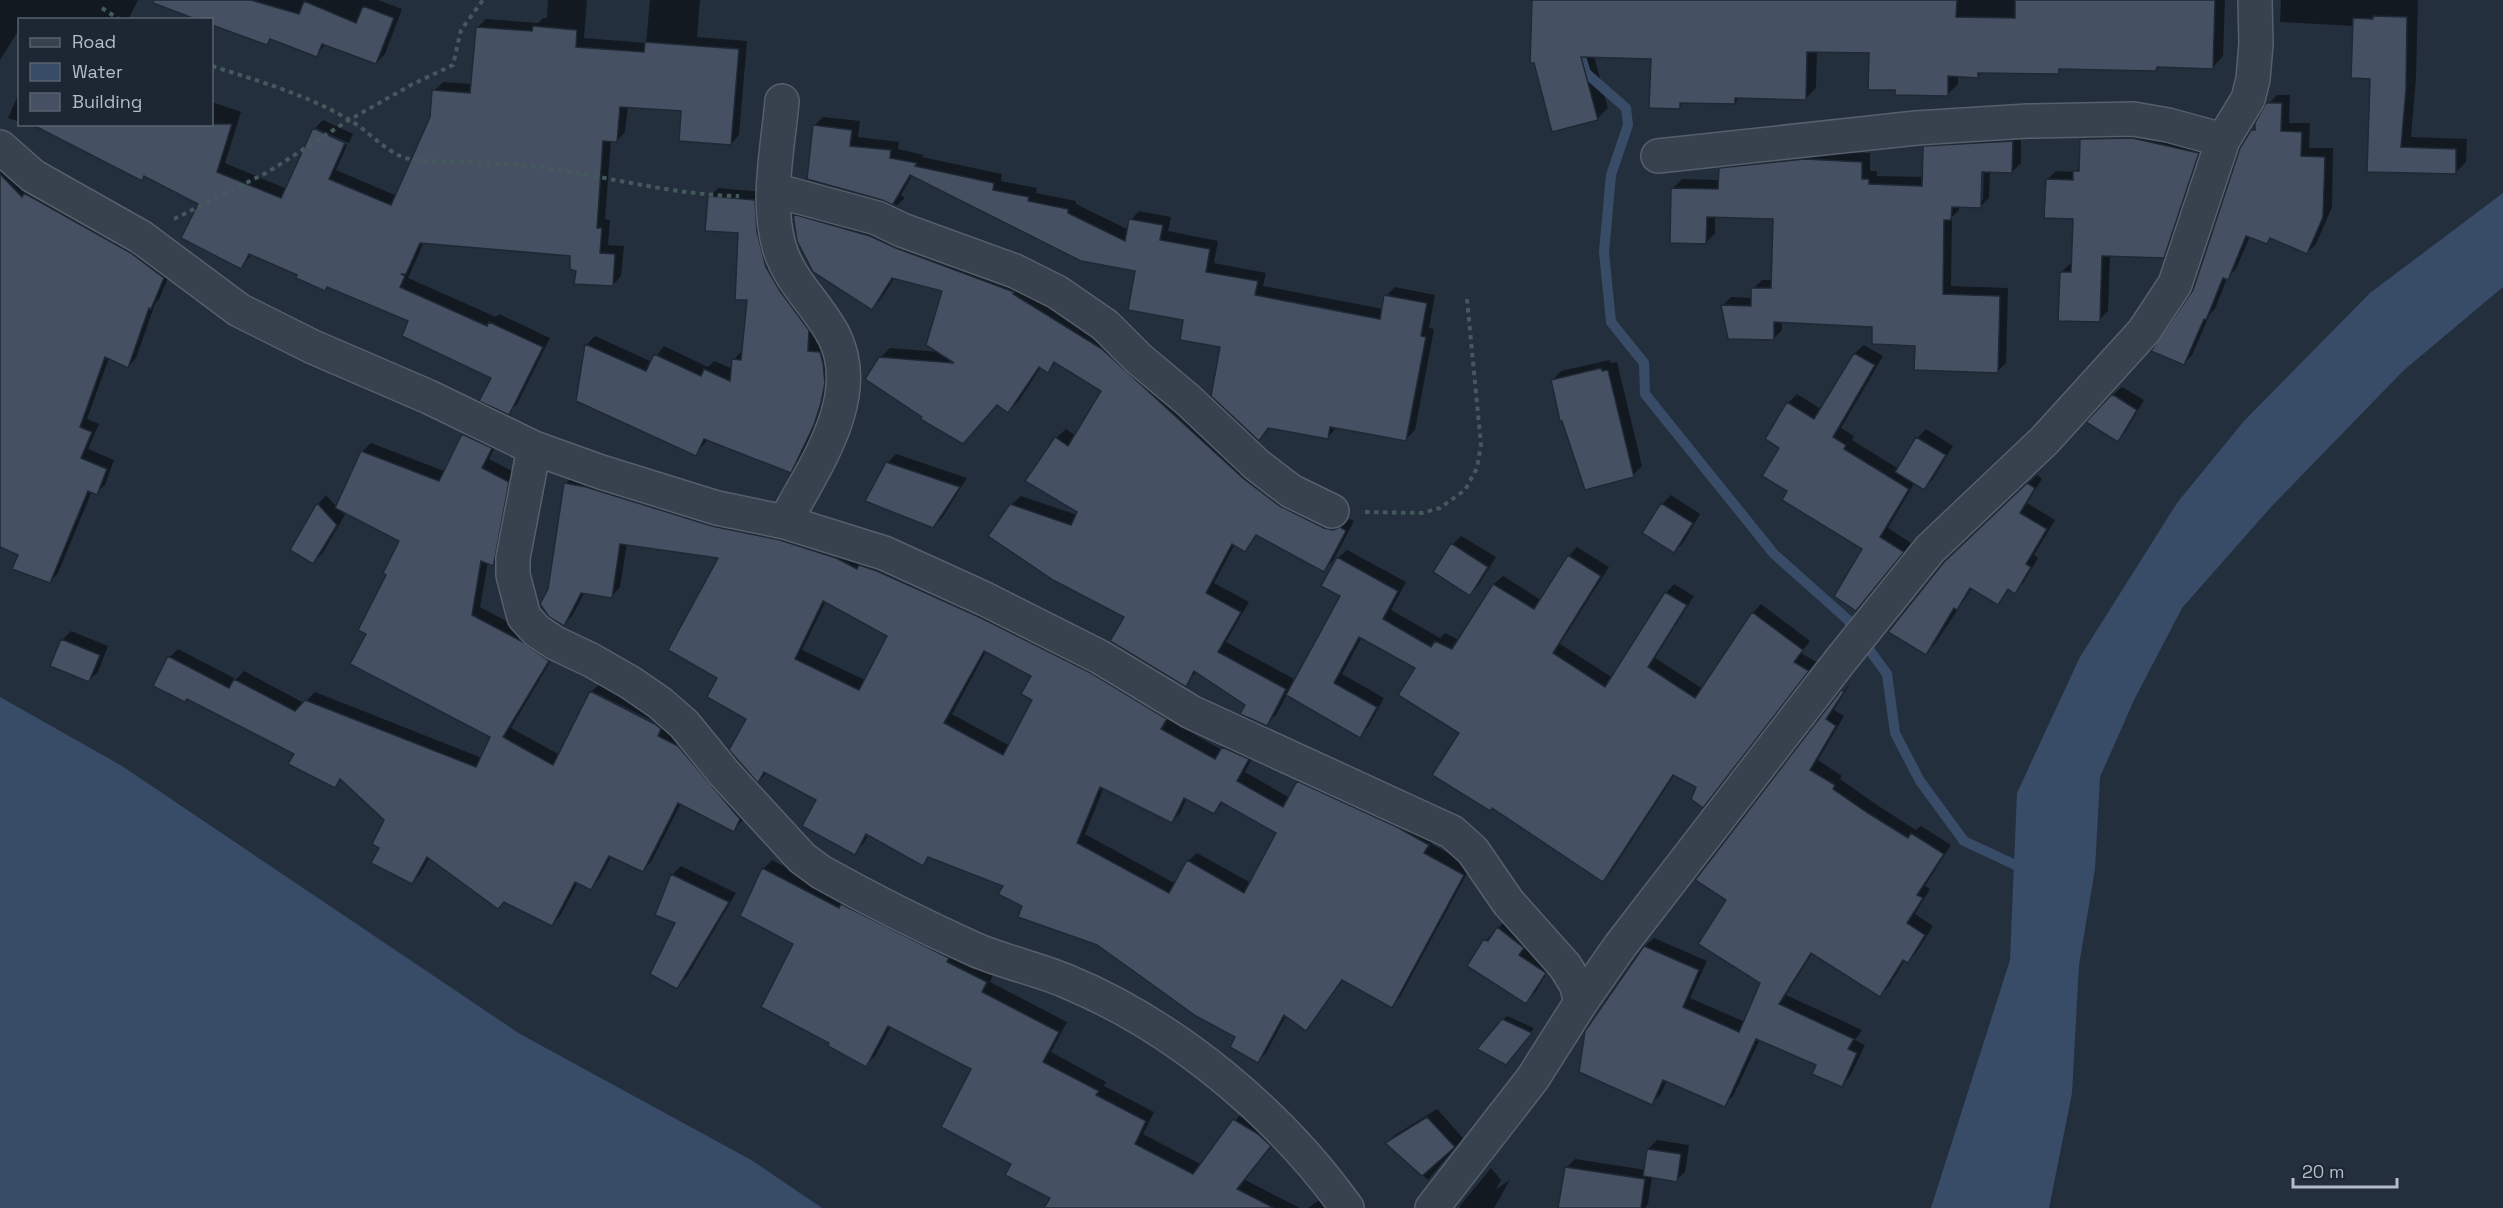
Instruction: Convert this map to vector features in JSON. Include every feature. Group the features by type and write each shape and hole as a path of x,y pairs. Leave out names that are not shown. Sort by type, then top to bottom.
{"street":[{"path":"1432,1208 1533,1078 1620,946 1930,549 2045,440 2144,332 2175,284 2223,140 2248,99 2253,79 2255,0"},
{"path":"782,101 774,193 780,249 785,261 834,336 841,356 844,382 838,414 825,446 785,522"},
{"path":"1658,156 1916,128 2028,121 2133,119 2169,125 2223,140"},
{"path":"0,147 33,176 141,237 239,310 313,347 390,380 534,448 717,508 785,522 884,553 985,599 1100,657 1191,712 1452,832 1473,851 1508,902 1565,966 1576,984 1581,1002"},
{"path":"774,193 877,218 902,230 1015,270 1057,292 1105,325 1257,465 1291,491 1332,511"},
{"path":"534,448 513,558 513,575 524,617 537,631 555,643 621,677 660,703 684,724 802,858 821,872 977,950 1067,981 1147,1022 1219,1074 1266,1115 1327,1180 1347,1208"}],"path":[{"path":"141,237 268,172 349,120 411,85 453,66 461,30 483,0"},
{"path":"102,8 117,18"},
{"path":"213,66 304,97 349,120 401,157 452,162 510,163 700,195 774,193"},
{"path":"1332,511 1422,513 1440,508 1465,490 1477,468 1481,445 1467,299"}],"water":[{"path":"2503,193 2503,287 2404,370 2271,507 2182,608 2134,700 2100,777 2095,869 2079,965 2072,1093 2049,1208 1931,1208 2010,960 2017,793 2080,657 2177,503 2244,421 2370,293"},
{"path":"0,697 122,766 520,1034 753,1161 822,1208 0,1208"}],"building":[{"path":"154,0 251,0 299,14 304,1 356,23 363,6 394,18 376,64 322,44 317,57 270,39 267,45 213,25 213,18 193,18 153,3"},
{"path":"1532,0 1957,0 1956,17 2015,18 2015,0 2215,0 2213,69 2157,67 2156,71 2059,69 2059,74 1978,73 1978,78 1948,76 1948,96 1895,95 1895,90 1868,90 1869,53 1807,52 1806,100 1735,98 1735,104 1680,103 1680,109 1649,108 1651,59 1581,57 1598,120 1552,132 1534,63 1530,63"},
{"path":"2373,16 2407,17 2406,89 2401,147 2456,149 2456,174 2367,172 2370,79 2351,78 2353,18 2373,19"},
{"path":"533,26 577,30 576,47 644,52 645,42 739,49 731,145 679,141 681,111 620,107 617,142 603,141 597,228 602,228 600,253 615,254 613,286 574,284 576,271 570,269 570,256 420,243 406,274 401,274 405,276 400,287 487,326 489,322 543,347 509,415 479,401 491,378 402,336 408,321 327,287 325,291 296,278 297,275 249,254 241,269 181,238 198,204 144,176 142,181 35,126 213,126 213,124 232,124 217,172 281,198 313,128 345,143 329,179 391,205 430,117 432,90 470,93 476,27 532,31"},
{"path":"2266,103 2282,103 2281,131 2302,132 2301,156 2325,157 2323,217 2307,254 2270,238 2267,244 2246,236 2228,280 2223,278 2184,365 2151,351 2193,290 2240,148 2251,130 2255,130 2255,123"},
{"path":"813,125 852,130 850,146 891,150 890,158 917,163 915,166 994,183 993,190 1029,197 1028,201 1068,209 1068,213 1125,241 1129,219 1163,225 1160,240 1210,249 1206,272 1258,281 1255,295 1380,319 1384,295 1427,303 1421,336 1426,337 1406,441 1330,427 1328,439 1268,428 1259,441 1211,396 1220,347 1180,340 1183,320 1128,310 1135,271 1081,261 910,175 893,204 897,207 882,200 807,179"},
{"path":"2132,138 2199,153 2164,258 2102,256 2100,322 2058,321 2060,272 2071,272 2073,219 2044,218 2046,179 2073,180 2073,171 2079,171 2080,139"},
{"path":"2013,141 2012,173 1982,172 1981,208 1952,207 1951,220 1944,220 1943,294 2000,296 1998,373 1914,370 1915,346 1872,344 1872,327 1774,322 1774,340 1728,339 1721,305 1751,306 1751,288 1771,288 1773,219 1707,217 1706,244 1670,243 1671,188 1718,189 1719,168 1805,159 1862,162 1862,179 1869,179 1869,184 1922,186 1923,146"},
{"path":"0,174 22,197 24,193 131,253 164,278 151,309 149,308 128,368 105,357 80,427 92,432 81,458 107,469 97,495 88,491 50,583 12,569 18,555 0,547"},
{"path":"708,196 755,200 757,232 766,267 780,291 809,330 808,351 820,352 825,383 821,403 814,425 791,473 704,439 696,456 576,401 585,344 646,371 654,354 701,376 704,369 730,381 732,359 741,360 747,300 735,300 738,233 705,231"},
{"path":"793,214 870,236 1014,292 1013,294 1102,349 1244,479 1280,506 1324,528 1333,530 1340,527 1346,531 1324,572 1256,535 1245,552 1232,544 1206,593 1241,612 1218,652 1286,689 1267,726 1240,714 1245,705 1194,671 1186,687 1110,641 1124,617 1053,580 988,536 1010,504 1071,525 1077,512 1025,481 1055,437 1068,446 1101,391 1054,362 1048,373 1039,367 1008,413 997,405 963,444 920,419 922,417 865,379 879,357 954,363 926,345 942,291 892,278 872,310 813,272 797,241"},
{"path":"1854,353 1875,365 1833,437 1846,445 1844,449 1909,489 1880,537 1904,552 1856,611 1834,596 1862,549 1782,500 1787,491 1762,476 1779,448 1765,439 1787,402 1814,419"},
{"path":"1601,368 1602,371 1608,370 1634,477 1585,490 1562,421 1560,421 1551,380"},
{"path":"2112,394 2137,410 2118,442 2086,422"},
{"path":"462,434 492,448 482,468 509,482 494,563 493,566 481,561 472,615 521,641 549,661 503,737 553,765 590,691 661,729 658,736 678,746 740,819 734,832 678,803 643,872 609,856 591,890 575,882 552,926 504,902 498,909 427,857 412,884 371,863 379,848 372,844 384,820 340,779 335,788 288,764 294,754 187,699 185,702 153,686 168,656 229,688 234,679 295,711 305,700 476,767 490,737 350,664 366,634 358,630 386,575 383,573 399,541 335,508 361,451 439,481"},
{"path":"1916,437 1946,455 1924,490 1895,472"},
{"path":"886,462 960,487 933,528 865,501"},
{"path":"564,483 586,487 712,526 780,540 836,558 857,569 859,565 877,571 977,616 1091,673 1167,719 1161,729 1215,759 1222,747 1249,759 1237,781 1283,807 1297,781 1397,827 1429,845 1424,853 1464,875 1392,1008 1342,980 1306,1031 1284,1015 1258,1063 1230,1047 1235,1037 1196,1016 1097,945 1018,917 1022,906 998,894 1003,886 928,857 923,866 866,834 855,855 802,826 816,800 764,772 758,783 729,750 746,719 707,697 717,678 668,650 718,558 620,544 612,598 581,593 564,626 549,617 540,604 548,589","holes":["823,601 887,636 859,690 795,659","984,651 1031,676 1021,694 1032,700 1003,755 944,723","1100,787 1172,823 1184,798 1214,814 1221,802 1276,833 1244,893 1187,860 1169,893 1077,843"]},
{"path":"2027,483 2035,488 2020,513 2047,529 2026,564 2031,567 2015,594 2008,589 1998,605 1970,588 1957,610 1954,608 1926,655 1888,632 1944,562"},
{"path":"317,503 337,525 313,564 290,550"},
{"path":"1661,503 1693,523 1674,553 1642,533"},
{"path":"1451,543 1488,567 1470,596 1433,572"},
{"path":"1568,555 1601,576 1553,653 1605,687 1665,592 1687,605 1648,667 1695,698 1752,612 1803,650 1794,662 1809,671 1703,808 1691,799 1696,787 1673,775 1603,882 1492,808 1490,811 1432,775 1459,733 1398,695 1415,668 1359,637 1334,683 1377,707 1360,738 1286,695 1340,596 1321,586 1337,557 1398,591 1383,619 1431,647 1435,641 1452,649 1493,584 1534,609"},
{"path":"61,639 100,655 89,682 50,666"},
{"path":"1841,690 1844,692 1826,719 1836,726 1810,770 1835,785 1833,789 1868,813 1908,838 1911,833 1944,854 1917,895 1923,898 1907,923 1925,935 1908,963 1903,960 1880,997 1811,953 1779,1004 1854,1039 1848,1049 1857,1053 1842,1087 1812,1074 1816,1065 1756,1039 1725,1107 1663,1080 1652,1105 1579,1072 1585,1031 1644,946 1699,970 1683,1007 1739,1032 1760,983 1698,944 1726,900 1695,880"},
{"path":"762,868 839,908 841,904 949,958 947,962 987,982 982,992 1059,1032 1043,1062 1099,1091 1096,1095 1146,1121 1135,1144 1193,1174 1233,1119 1258,1134 1271,1146 1237,1189 1274,1208 1044,1208 1050,1198 1005,1175 1011,1164 941,1127 971,1069 888,1026 866,1067 828,1046 829,1043 761,1007 793,944 740,916"},
{"path":"671,874 729,902 677,989 650,974 675,923 655,915"},
{"path":"1497,927 1524,948 1519,955 1546,973 1526,1004 1467,966 1483,940 1488,941"},
{"path":"1502,1019 1532,1033 1506,1065 1477,1049"},
{"path":"1427,1117 1455,1147 1422,1176 1385,1143"},
{"path":"1647,1149 1681,1154 1677,1182 1643,1176"},
{"path":"1565,1167 1645,1179 1641,1208 1558,1208"}],"waterway":[{"path":"1577,44 1586,73 1626,108 1628,125 1611,175 1604,252 1611,322 1644,363 1645,394 1774,554 1847,619 1887,674 1895,733 1920,781 1964,841 2024,869"}]}
